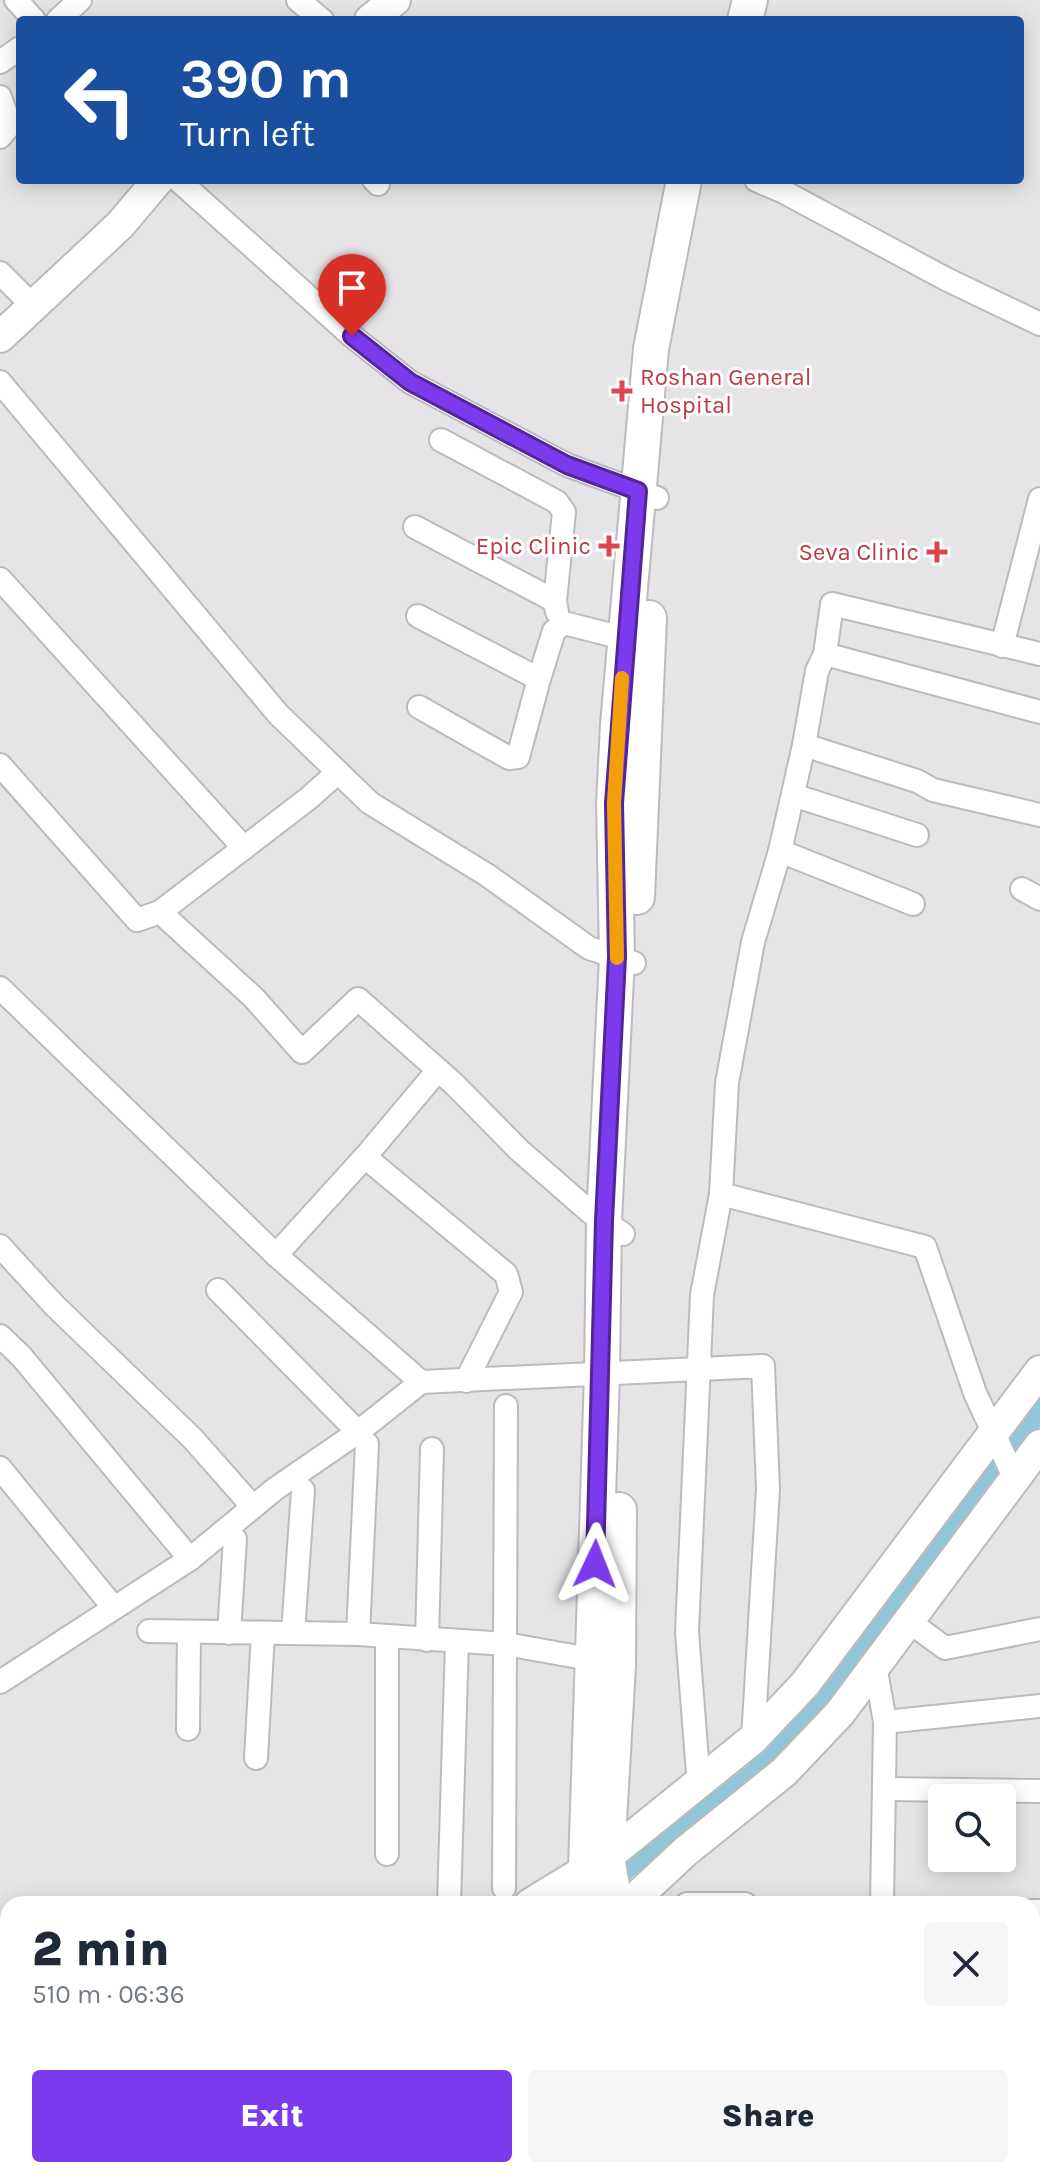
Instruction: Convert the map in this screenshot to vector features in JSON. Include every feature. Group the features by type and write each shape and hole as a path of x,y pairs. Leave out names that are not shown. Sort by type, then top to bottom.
{"main road":[{"path":"610,1896 596,1863 614,1228 636,641 647,495 651,349 683,184"},
{"path":"647,495 670,348 702,184"}],"street":[{"path":"16,0 30,16"},
{"path":"62,16 80,0"},
{"path":"298,0 317,16"},
{"path":"375,16 395,0"},
{"path":"0,97 10,125 0,137"},
{"path":"0,337 120,225 155,184"},
{"path":"182,184 352,336 410,382 567,465 647,495"},
{"path":"764,184 1040,324"},
{"path":"0,273 34,307"},
{"path":"0,382 278,714 370,803 487,875 589,948 625,960"},
{"path":"441,440 557,502 564,512 555,601 558,614 564,623 636,641"},
{"path":"1002,646 1040,499"},
{"path":"415,527 555,601"},
{"path":"0,579 244,848"},
{"path":"699,1786 687,1632 702,1295 721,1194 727,1083 753,942 780,851 817,671 825,654 832,604 1040,654"},
{"path":"418,616 539,679"},
{"path":"419,707 509,758 518,757 554,631 564,623"},
{"path":"825,654 1040,712"},
{"path":"804,745 917,781 933,790 1040,815"},
{"path":"0,765 137,920 160,912 338,772"},
{"path":"793,795 917,835"},
{"path":"780,851 913,904"},
{"path":"160,912 254,998 302,1052 358,999 438,1070 519,1150 614,1228"},
{"path":"0,988 276,1255 421,1382"},
{"path":"276,1255 438,1070"},
{"path":"365,1157 506,1274 511,1292 466,1381"},
{"path":"721,1194 925,1247 975,1393 1015,1479"},
{"path":"0,1246 55,1306 193,1439 253,1507"},
{"path":"218,1290 362,1438 358,1634"},
{"path":"0,1336 21,1356 190,1559"},
{"path":"0,1682 190,1559 253,1507 362,1438 421,1382 763,1366 768,1489 753,1739"},
{"path":"543,1896 596,1863 699,1786 753,1739 805,1684 1040,1371"},
{"path":"504,1888 506,1406"},
{"path":"621,1896 686,1851 784,1772 840,1713 1040,1445"},
{"path":"427,1640 432,1449"},
{"path":"0,1468 114,1608"},
{"path":"293,1633 303,1490"},
{"path":"229,1633 235,1539"},
{"path":"907,1620 945,1648 1040,1629"},
{"path":"149,1631 358,1634 506,1644 604,1662"},
{"path":"188,1729 189,1632"},
{"path":"256,1758 263,1633"},
{"path":"387,1637 387,1854"},
{"path":"449,1896 457,1641"},
{"path":"875,1665 885,1722 882,1896"},
{"path":"885,1722 1040,1706"},
{"path":"886,1789 1040,1791"}],"waterway":[{"path":"606,1883 756,1772 835,1684 1040,1410"}],"slow traffic":[{"path":"617,958 614,803 622,678"}],"place":[{"name":"Roshan General Hospital","path":"622,391"},
{"name":"Epic Clinic","path":"609,546"},
{"name":"Seva Clinic","path":"937,552"}],"route":[{"path":"352,336 410,382 567,465 638,491 614,803 617,957 604,1221 595,1564"}]}
